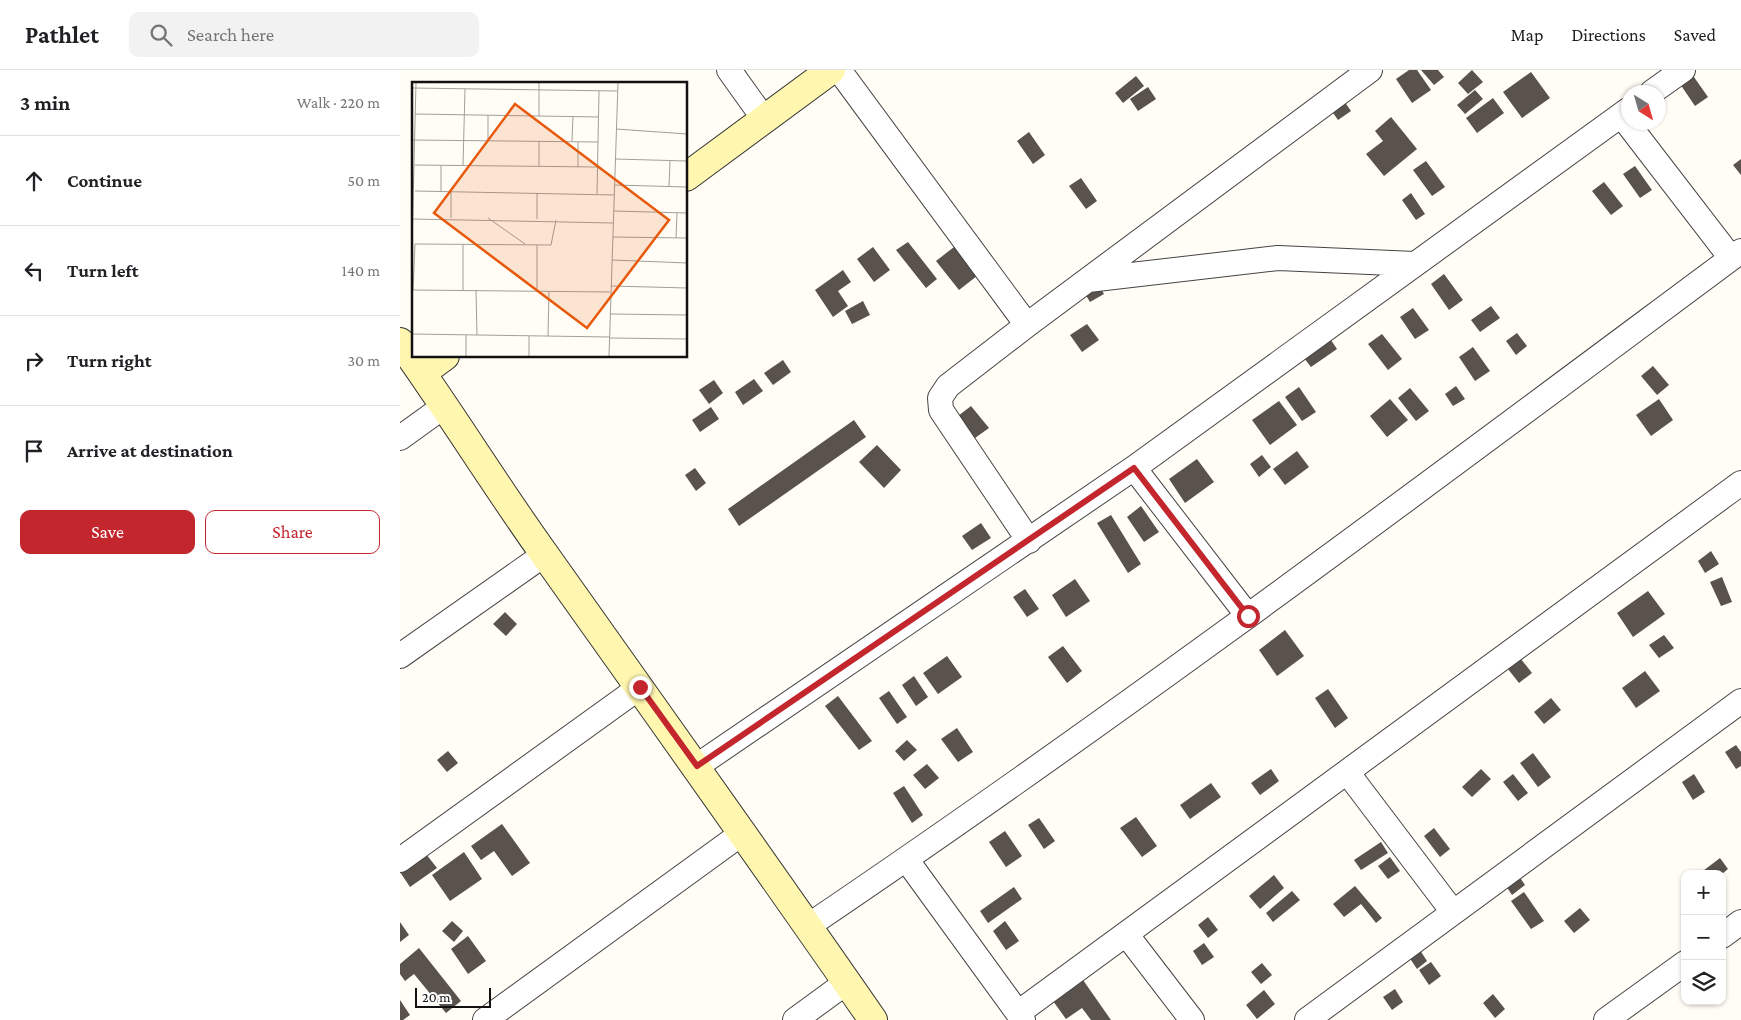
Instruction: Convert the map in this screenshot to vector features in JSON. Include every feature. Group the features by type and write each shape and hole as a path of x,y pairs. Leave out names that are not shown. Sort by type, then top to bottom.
{"street":[{"path":"729,70 764,119"},
{"path":"688,176 831,70"},
{"path":"839,70 1027,325"},
{"path":"1029,541 941,410 940,398 948,386 1087,280 1370,70"},
{"path":"1662,85 1683,70"},
{"path":"697,766 1134,468 1621,115"},
{"path":"808,926 906,860 1248,616 1736,254 1639,130"},
{"path":"1087,280 1278,258 1415,264"},
{"path":"400,342 544,554 697,766 741,834 873,1020"},
{"path":"422,373 442,358"},
{"path":"400,438 443,407"},
{"path":"1134,468 1248,616"},
{"path":"906,860 1021,1016 1126,934 1741,483"},
{"path":"400,656 544,554"},
{"path":"400,860 640,687"},
{"path":"1307,1020 1741,701"},
{"path":"1348,772 1453,912"},
{"path":"485,1020 741,834"},
{"path":"1726,933 1741,922"},
{"path":"1126,934 1192,1020"},
{"path":"1606,1020 1681,966"},
{"path":"794,1020 847,982"}],"building":[{"path":"1409,70 1417,70 1431,90 1412,103 1396,79"},
{"path":"1421,70 1438,70 1444,77 1434,85"},
{"path":"1472,70 1483,82 1468,94 1458,83"},
{"path":"1689,70 1708,97 1695,106 1676,78"},
{"path":"1531,72 1550,98 1522,118 1503,92"},
{"path":"1136,76 1144,86 1123,103 1115,93"},
{"path":"1148,87 1156,99 1138,111 1130,99"},
{"path":"1475,90 1483,99 1465,114 1457,105"},
{"path":"1342,98 1351,111 1338,120 1329,107"},
{"path":"1493,98 1504,113 1477,133 1466,118"},
{"path":"1391,117 1417,149 1384,176 1366,154 1383,141 1375,131"},
{"path":"1029,132 1045,155 1033,164 1017,141"},
{"path":"1741,159 1741,175 1733,165"},
{"path":"1426,161 1445,187 1432,196 1413,170"},
{"path":"1635,166 1652,190 1640,198 1623,174"},
{"path":"1081,178 1097,201 1086,209 1069,186"},
{"path":"1604,182 1623,206 1611,215 1592,191"},
{"path":"1411,193 1425,214 1416,220 1402,200"},
{"path":"908,242 937,279 926,288 896,250"},
{"path":"873,247 890,270 874,282 857,259"},
{"path":"954,247 977,276 959,290 936,261"},
{"path":"843,270 851,282 838,291 848,306 833,317 815,290"},
{"path":"1444,274 1463,300 1449,310 1431,284"},
{"path":"1096,281 1104,294 1090,302 1082,289"},
{"path":"863,301 870,315 852,324 845,311"},
{"path":"1491,306 1500,318 1480,332 1471,320"},
{"path":"1413,308 1429,330 1415,339 1400,317"},
{"path":"1087,324 1099,340 1082,352 1070,335"},
{"path":"1517,333 1527,346 1516,355 1506,341"},
{"path":"1327,334 1337,349 1311,367 1300,353"},
{"path":"1382,334 1402,359 1388,370 1368,344"},
{"path":"1473,347 1490,371 1475,381 1459,357"},
{"path":"783,360 791,372 773,385 764,373"},
{"path":"1653,366 1669,385 1657,395 1641,376"},
{"path":"754,379 763,391 743,405 735,392"},
{"path":"714,380 723,393 709,404 699,390"},
{"path":"1456,386 1465,399 1453,406 1445,394"},
{"path":"1299,387 1316,412 1302,421 1285,397"},
{"path":"1410,388 1429,411 1416,421 1398,398"},
{"path":"1390,399 1408,420 1387,437 1370,416"},
{"path":"1659,399 1673,420 1651,436 1636,415"},
{"path":"1279,401 1297,425 1270,445 1252,420"},
{"path":"971,406 989,428 975,438 958,416"},
{"path":"711,407 719,419 700,432 692,420"},
{"path":"854,420 866,437 739,526 728,509"},
{"path":"877,445 901,470 884,488 859,462"},
{"path":"1297,451 1309,467 1285,485 1273,469"},
{"path":"1262,455 1271,467 1259,477 1250,464"},
{"path":"1197,459 1214,482 1185,503 1169,479"},
{"path":"695,468 706,483 696,491 685,475"},
{"path":"1141,506 1159,532 1144,542 1127,517"},
{"path":"1111,515 1141,564 1128,573 1097,523"},
{"path":"981,523 991,538 972,550 962,536"},
{"path":"1711,551 1719,564 1705,573 1698,561"},
{"path":"1722,577 1732,602 1721,606 1710,582"},
{"path":"1075,579 1090,601 1066,617 1052,595"},
{"path":"1025,589 1039,609 1027,617 1013,597"},
{"path":"1648,591 1665,614 1633,637 1617,613"},
{"path":"505,612 517,624 506,636 493,624"},
{"path":"1285,630 1304,656 1277,676 1259,650"},
{"path":"1664,635 1674,648 1659,658 1649,645"},
{"path":"1063,646 1082,671 1067,683 1048,657"},
{"path":"1517,654 1532,673 1519,683 1504,664"},
{"path":"947,656 962,677 938,694 923,673"},
{"path":"1645,671 1660,691 1636,708 1622,688"},
{"path":"914,676 928,697 916,706 902,685"},
{"path":"1328,689 1348,718 1335,728 1315,698"},
{"path":"889,691 907,717 897,724 879,698"},
{"path":"838,696 872,741 859,750 825,706"},
{"path":"1551,698 1561,710 1544,724 1534,712"},
{"path":"957,728 973,752 958,762 941,739"},
{"path":"907,740 917,750 904,761 895,751"},
{"path":"1736,745 1741,752 1741,766 1736,769 1725,752"},
{"path":"448,751 458,763 447,772 437,760"},
{"path":"1533,753 1551,777 1538,787 1520,763"},
{"path":"927,764 939,778 925,789 913,775"},
{"path":"1271,769 1279,781 1260,795 1251,783"},
{"path":"1481,769 1491,779 1472,797 1462,787"},
{"path":"1513,774 1528,793 1518,801 1503,782"},
{"path":"1694,774 1705,792 1693,800 1682,782"},
{"path":"1211,783 1221,797 1190,819 1180,805"},
{"path":"904,786 923,815 912,823 893,793"},
{"path":"1136,817 1157,846 1142,857 1120,828"},
{"path":"1039,818 1055,841 1044,849 1028,825"},
{"path":"502,824 530,863 512,876 494,851 481,860 471,846"},
{"path":"1434,828 1450,849 1440,857 1424,836"},
{"path":"1005,831 1022,856 1006,867 989,842"},
{"path":"1381,842 1388,853 1361,870 1354,860"},
{"path":"464,852 482,879 450,901 432,875"},
{"path":"426,854 437,868 410,887 400,872"},
{"path":"1390,857 1400,871 1388,879 1378,866"},
{"path":"1720,858 1728,869 1726,871 1704,870"},
{"path":"1517,873 1525,885 1512,895 1504,883"},
{"path":"1274,875 1284,888 1260,909 1249,896"},
{"path":"1355,886 1382,918 1376,923 1361,904 1344,917 1333,904"},
{"path":"1014,887 1022,899 988,923 980,911"},
{"path":"1292,891 1300,900 1273,922 1266,913"},
{"path":"1524,892 1544,921 1531,929 1511,901"},
{"path":"1580,908 1590,920 1574,933 1564,921"},
{"path":"1208,917 1218,930 1208,938 1198,925"},
{"path":"452,921 463,931 454,942 442,931"},
{"path":"1005,921 1019,941 1006,950 993,931"},
{"path":"400,922 409,935 400,942"},
{"path":"468,936 486,961 468,974 451,949"},
{"path":"1204,943 1214,957 1202,965 1193,951"},
{"path":"1418,947 1427,961 1417,969 1407,954"},
{"path":"419,948 461,1001 446,1013 414,974 405,981 400,974 400,964"},
{"path":"1431,962 1441,976 1429,985 1419,970"},
{"path":"1262,963 1272,975 1261,984 1251,972"},
{"path":"1083,980 1111,1020 1091,1020 1082,1008 1066,1019 1053,1001"},
{"path":"1395,989 1403,1002 1392,1010 1383,997"},
{"path":"1264,990 1275,1004 1257,1019 1246,1005"},
{"path":"1493,994 1505,1009 1495,1018 1483,1003"},
{"path":"400,1000 410,1015 403,1020 400,1020"}],"route":[{"path":"640,687 697,766 1134,468 1248,616"}]}
